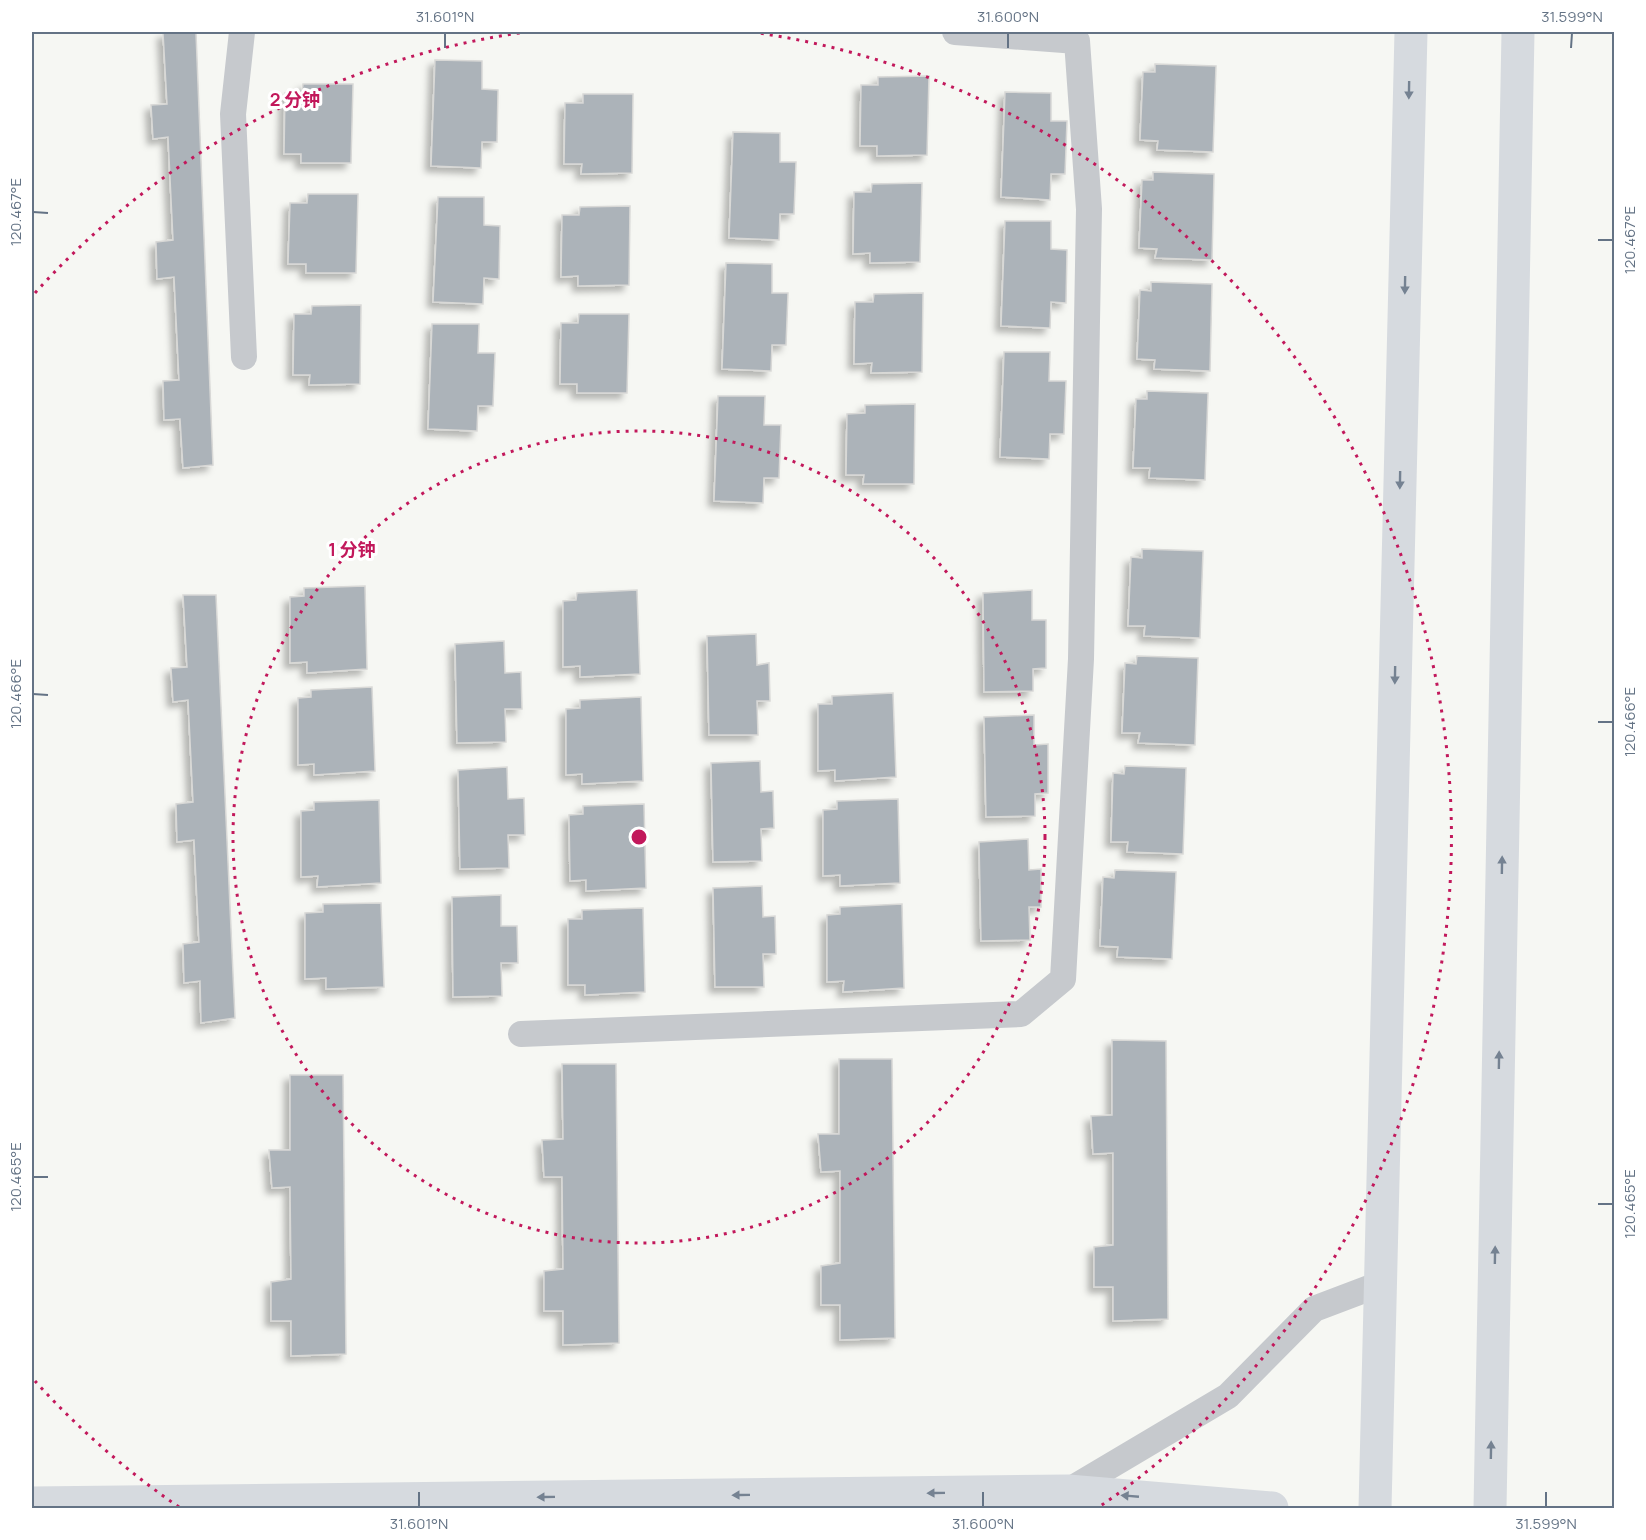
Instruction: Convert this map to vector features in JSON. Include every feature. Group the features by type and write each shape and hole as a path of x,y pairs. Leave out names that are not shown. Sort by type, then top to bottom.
{"main road":[{"path":"1375,1509 1411,32"},
{"path":"1490,1509 1518,32"},
{"path":"32,1503 1068,1491 1272,1509"}],"street":[{"path":"242,32 233,114 244,357"},
{"path":"521,1034 1021,1014 1063,979 1081,659 1089,208 1077,40 955,32"},
{"path":"1068,1491 1228,1395 1314,1309 1380,1284"}],"building":[{"path":"163,33 196,33 213,465 183,468 180,419 164,420 163,381 179,380 174,277 157,279 156,242 173,240 168,137 153,139 151,105 167,104"},
{"path":"435,60 482,61 482,89 498,90 497,142 482,142 481,168 431,166"},
{"path":"1155,64 1216,66 1213,152 1157,150 1158,141 1140,140 1143,72 1155,72"},
{"path":"929,76 927,155 877,156 877,146 860,146 861,85 878,85 878,77"},
{"path":"303,84 353,84 351,163 301,163 301,154 284,154 285,93 302,93"},
{"path":"1005,92 1051,93 1051,121 1067,121 1065,174 1051,174 1050,200 1001,197"},
{"path":"583,94 633,94 632,173 581,174 582,164 564,164 565,103 583,103"},
{"path":"733,132 780,133 780,162 796,162 794,214 780,214 779,240 729,238"},
{"path":"1153,172 1214,174 1212,260 1155,258 1157,249 1139,248 1142,180 1153,180"},
{"path":"922,183 920,262 870,263 870,253 853,254 854,192 871,192 872,184"},
{"path":"308,194 358,194 356,273 306,273 306,264 288,264 290,203 307,203"},
{"path":"438,197 484,197 484,225 500,226 499,279 484,278 483,304 433,302"},
{"path":"630,206 629,285 578,286 578,276 561,277 562,215 579,215 580,207"},
{"path":"1005,221 1051,221 1051,249 1067,250 1066,303 1051,302 1050,328 1001,326"},
{"path":"726,263 772,264 772,293 788,293 786,345 772,345 771,371 722,369"},
{"path":"1151,282 1212,284 1210,371 1154,369 1155,360 1137,359 1140,290 1151,291"},
{"path":"923,293 922,372 871,373 872,363 854,364 855,302 873,302 874,294"},
{"path":"361,305 360,384 309,385 310,375 293,375 294,314 311,314 312,306"},
{"path":"579,314 629,314 627,393 577,393 577,384 560,384 561,323 578,323"},
{"path":"432,324 479,324 478,353 495,353 493,406 478,406 477,431 428,429"},
{"path":"1004,352 1050,352 1049,381 1066,381 1064,434 1050,434 1049,459 1000,457"},
{"path":"1147,391 1208,393 1205,480 1149,478 1150,468 1133,468 1136,399 1147,399"},
{"path":"718,396 765,396 764,425 781,425 779,478 764,478 763,503 714,501"},
{"path":"915,404 914,484 863,484 864,475 846,475 847,414 865,413 865,405"},
{"path":"1142,549 1203,551 1200,638 1144,636 1145,626 1128,626 1131,557 1142,558"},
{"path":"365,586 367,669 307,673 307,662 290,663 290,597 304,596 304,588"},
{"path":"637,590 640,674 580,677 580,666 563,667 563,601 576,600 577,593"},
{"path":"1032,590 1032,620 1046,620 1046,668 1033,669 1033,691 984,692 983,593"},
{"path":"183,595 216,595 235,1018 201,1023 200,981 184,983 183,944 199,942 194,840 177,842 176,804 193,802 188,700 173,702 171,668 187,667"},
{"path":"756,634 757,665 769,663 770,701 757,701 758,735 709,735 707,636"},
{"path":"504,641 505,673 521,672 522,709 505,709 506,742 457,743 455,644"},
{"path":"1137,656 1198,658 1195,745 1138,743 1140,733 1122,733 1125,663 1136,664"},
{"path":"372,687 375,771 314,775 314,764 298,765 298,698 311,697 311,690"},
{"path":"893,693 896,777 835,781 835,770 818,771 818,704 832,704 832,696"},
{"path":"641,697 643,781 582,784 582,774 566,775 566,709 580,708 580,700"},
{"path":"1034,715 1034,745 1048,744 1048,793 1035,794 1035,816 986,817 984,717"},
{"path":"760,761 761,792 773,791 774,828 761,829 762,861 713,862 711,763"},
{"path":"1125,766 1186,768 1183,854 1127,852 1128,842 1111,842 1113,773 1124,774"},
{"path":"507,767 508,799 524,798 525,835 508,835 509,868 460,869 458,770"},
{"path":"898,799 900,883 840,886 840,875 823,876 823,810 837,809 837,801"},
{"path":"379,800 381,883 317,887 318,876 301,877 301,811 314,810 314,802"},
{"path":"644,804 646,888 586,891 586,880 570,881 569,815 583,814 583,806"},
{"path":"1028,839 1029,870 1041,869 1041,907 1029,907 1030,940 981,941 979,842"},
{"path":"1115,870 1176,872 1172,959 1117,957 1118,947 1100,946 1103,877 1114,878"},
{"path":"762,886 763,917 775,916 776,954 763,954 764,987 715,987 713,888"},
{"path":"501,895 501,926 517,926 518,963 501,963 502,996 453,997 452,897"},
{"path":"381,903 384,987 326,989 326,978 305,979 305,913 323,912 323,904"},
{"path":"902,904 904,988 843,992 844,981 827,982 827,915 840,914 840,907"},
{"path":"643,908 645,992 585,995 585,985 568,985 568,919 582,919 582,910"},
{"path":"1112,1040 1166,1041 1168,1319 1113,1321 1113,1287 1094,1287 1094,1247 1113,1245 1113,1153 1093,1154 1091,1116 1112,1115"},
{"path":"839,1059 892,1059 895,1338 840,1340 840,1305 821,1305 821,1266 840,1263 840,1171 821,1172 818,1134 839,1134"},
{"path":"562,1064 616,1064 619,1343 563,1345 563,1311 544,1311 544,1271 563,1269 562,1177 544,1177 542,1140 563,1139"},
{"path":"290,1075 343,1075 346,1354 291,1356 291,1321 271,1321 271,1282 291,1279 290,1187 272,1188 269,1150 290,1150"}]}
